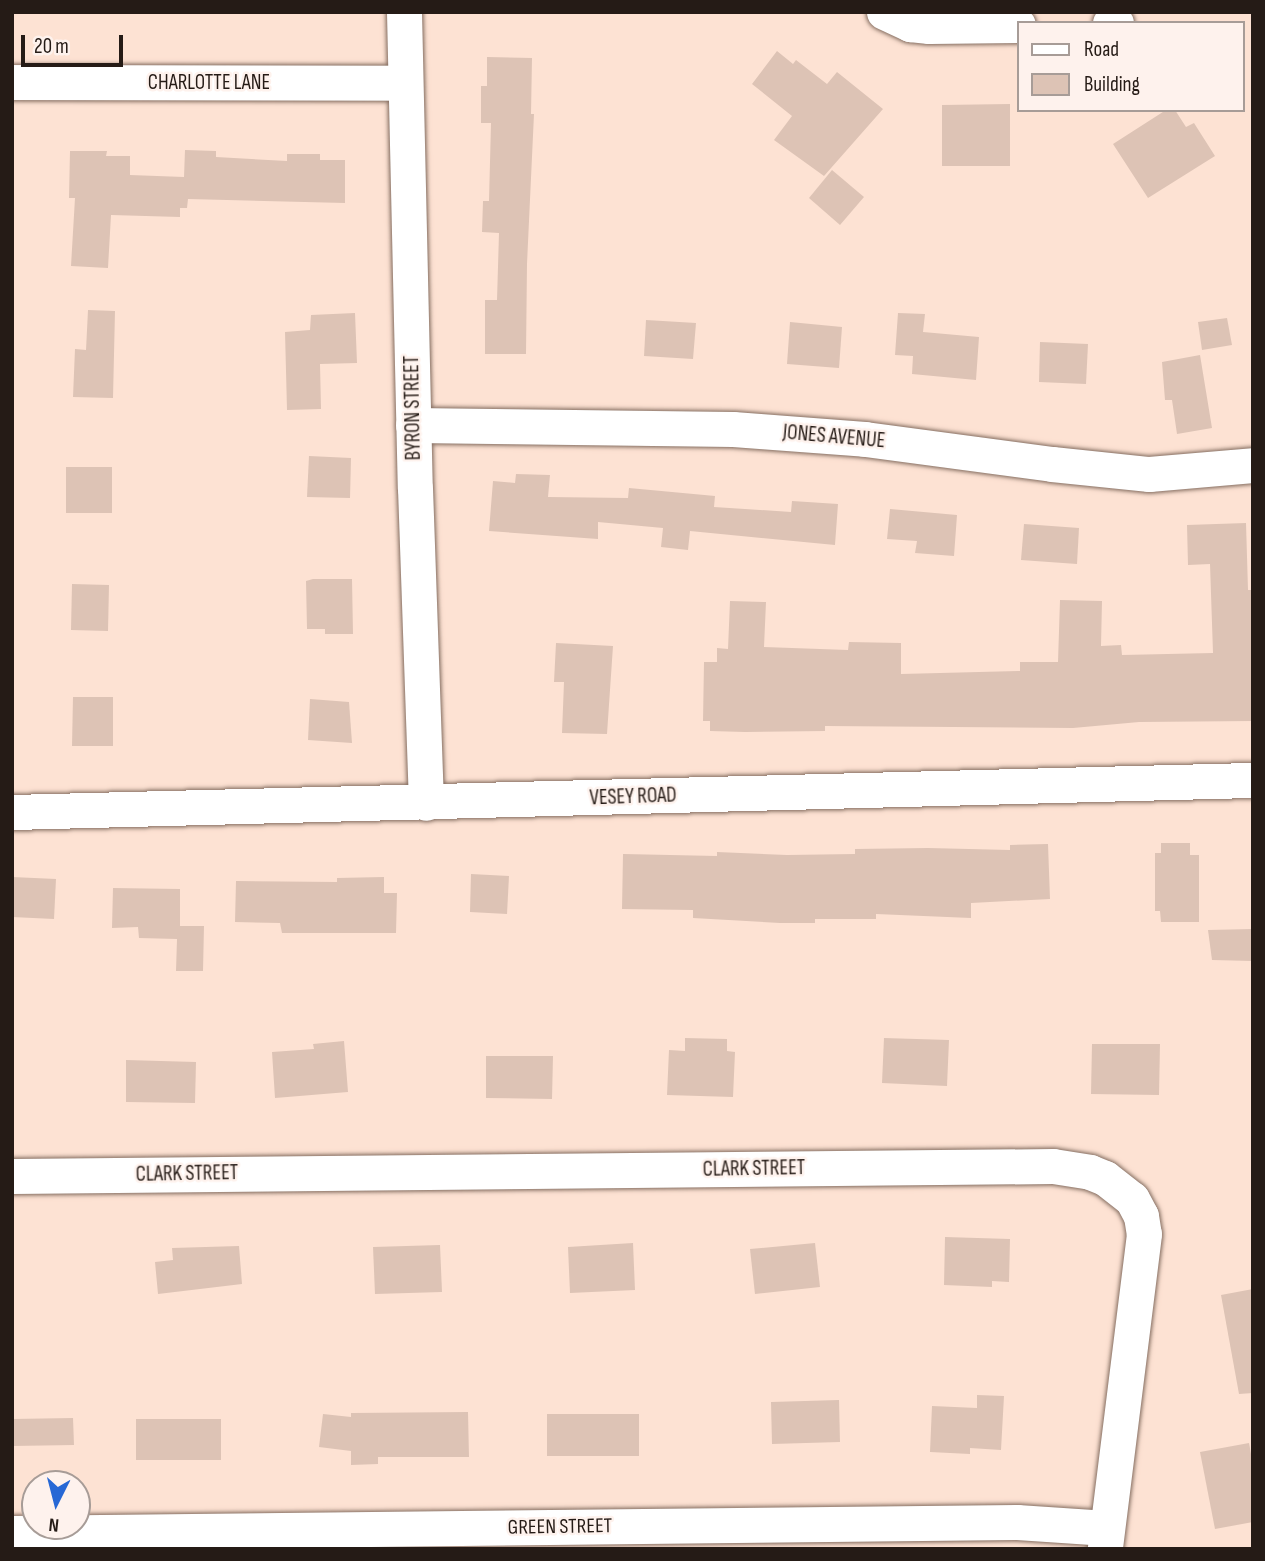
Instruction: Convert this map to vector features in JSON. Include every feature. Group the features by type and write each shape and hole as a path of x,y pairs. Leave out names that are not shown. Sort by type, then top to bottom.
{"street":[{"name":"BYRON STREET","path":"404,12 413,425 426,803"},
{"path":"884,12 910,24 929,26 1016,24"},
{"name":"CHARLOTTE LANE","path":"12,82 405,83"},
{"name":"JONES AVENUE","path":"413,425 746,430 865,439 1138,473 1191,472 1253,465"},
{"name":"VESEY ROAD","path":"12,811 426,803 1253,780"},
{"name":"CLARK STREET","path":"12,1176 1053,1166 1090,1172 1121,1188 1132,1199 1141,1216 1144,1234 1106,1539"},
{"name":"GREEN STREET","path":"12,1533 465,1539 1017,1522 1106,1539"}],"building":[{"path":"777,51 793,64 796,60 827,84 837,72 883,109 824,176 774,140 792,116 752,84"},
{"path":"487,57 532,58 531,114 534,114 526,354 485,354 485,300 497,300 499,233 482,232 483,201 489,201 491,123 481,123 481,86 487,86"},
{"path":"1010,104 1010,166 942,166 942,105"},
{"path":"1163,112 1176,112 1186,127 1194,123 1215,156 1148,198 1113,144"},
{"path":"185,150 216,151 216,157 287,161 287,154 320,154 320,160 345,160 345,203 188,199 187,208 180,208 180,217 111,215 108,268 71,266 75,198 69,198 70,151 107,151 106,156 130,156 130,175 184,177"},
{"path":"832,170 864,197 840,225 809,198"},
{"path":"88,310 115,311 113,398 73,397 75,349 86,350"},
{"path":"355,313 357,363 320,364 321,409 287,410 285,332 310,330 311,315"},
{"path":"898,313 925,314 923,332 979,337 976,380 912,374 913,356 895,355"},
{"path":"1227,318 1232,345 1202,350 1198,322"},
{"path":"646,320 696,323 693,359 644,356"},
{"path":"790,322 842,327 839,368 787,364"},
{"path":"1040,342 1088,344 1086,384 1039,382"},
{"path":"1200,355 1212,428 1177,434 1172,400 1165,400 1162,362"},
{"path":"309,456 351,458 350,498 307,497"},
{"path":"66,467 112,467 112,513 66,513"},
{"path":"516,474 550,475 548,497 628,498 629,488 715,496 714,507 791,512 792,501 838,504 835,545 690,531 688,550 661,547 663,528 598,522 598,539 489,531 493,481 515,483"},
{"path":"890,509 957,515 954,556 915,553 917,541 887,539"},
{"path":"1246,523 1248,590 1253,590 1253,721 1139,722 1073,728 825,726 825,731 745,732 710,731 710,721 703,721 704,662 717,662 717,648 728,649 730,601 766,602 764,647 848,650 849,642 901,643 901,674 1020,671 1020,662 1058,662 1060,600 1102,601 1101,646 1121,645 1122,655 1213,653 1210,564 1188,565 1187,525"},
{"path":"1024,524 1079,528 1077,564 1021,560"},
{"path":"352,579 353,634 325,634 325,629 307,629 306,581"},
{"path":"72,584 109,585 108,631 71,630"},
{"path":"556,643 613,646 607,734 562,733 564,682 554,682"},
{"path":"73,697 113,697 113,746 72,746"},
{"path":"310,699 349,702 352,743 308,740"},
{"path":"1161,843 1190,843 1190,855 1199,855 1199,922 1161,922 1160,911 1155,911 1155,853 1161,853"},
{"path":"1048,844 1050,899 971,903 971,918 876,914 876,919 815,919 815,923 780,923 693,918 693,910 622,909 623,854 855,854 855,849 1010,850 1010,845"},
{"path":"471,874 509,876 507,914 470,912"},
{"path":"12,877 56,879 54,919 12,917"},
{"path":"384,877 384,893 397,893 396,933 282,933 280,923 235,922 236,881 337,882 337,878"},
{"path":"113,888 180,889 180,926 204,926 203,971 176,971 177,939 139,938 138,927 112,928"},
{"path":"1253,929 1253,961 1212,960 1208,930"},
{"path":"685,1038 727,1039 727,1051 735,1052 733,1097 667,1095 669,1050 685,1051"},
{"path":"884,1038 949,1040 947,1086 882,1083"},
{"path":"344,1041 348,1092 275,1098 272,1052 314,1049 313,1044"},
{"path":"1092,1044 1160,1044 1159,1095 1091,1094"},
{"path":"486,1056 553,1056 552,1099 486,1098"},
{"path":"126,1060 196,1062 195,1103 126,1102"},
{"path":"945,1237 1010,1239 1009,1282 992,1281 992,1287 944,1285"},
{"path":"633,1243 635,1290 570,1293 568,1247"},
{"path":"815,1243 820,1287 755,1294 750,1249"},
{"path":"440,1245 442,1292 375,1294 373,1247"},
{"path":"239,1246 242,1284 158,1294 155,1262 173,1260 172,1248"},
{"path":"1253,1289 1253,1393 1239,1394 1221,1295"},
{"path":"977,1395 1004,1396 1001,1450 970,1448 970,1454 930,1452 932,1406 977,1408"},
{"path":"839,1400 840,1442 772,1444 771,1402"},
{"path":"468,1412 469,1457 378,1457 378,1464 351,1465 351,1451 319,1447 323,1414 351,1417 351,1413"},
{"path":"547,1414 639,1414 639,1456 547,1456"},
{"path":"73,1418 74,1445 12,1446 12,1419"},
{"path":"136,1419 221,1419 221,1460 136,1460"},
{"path":"1249,1443 1253,1465 1253,1522 1215,1529 1200,1452"}]}
